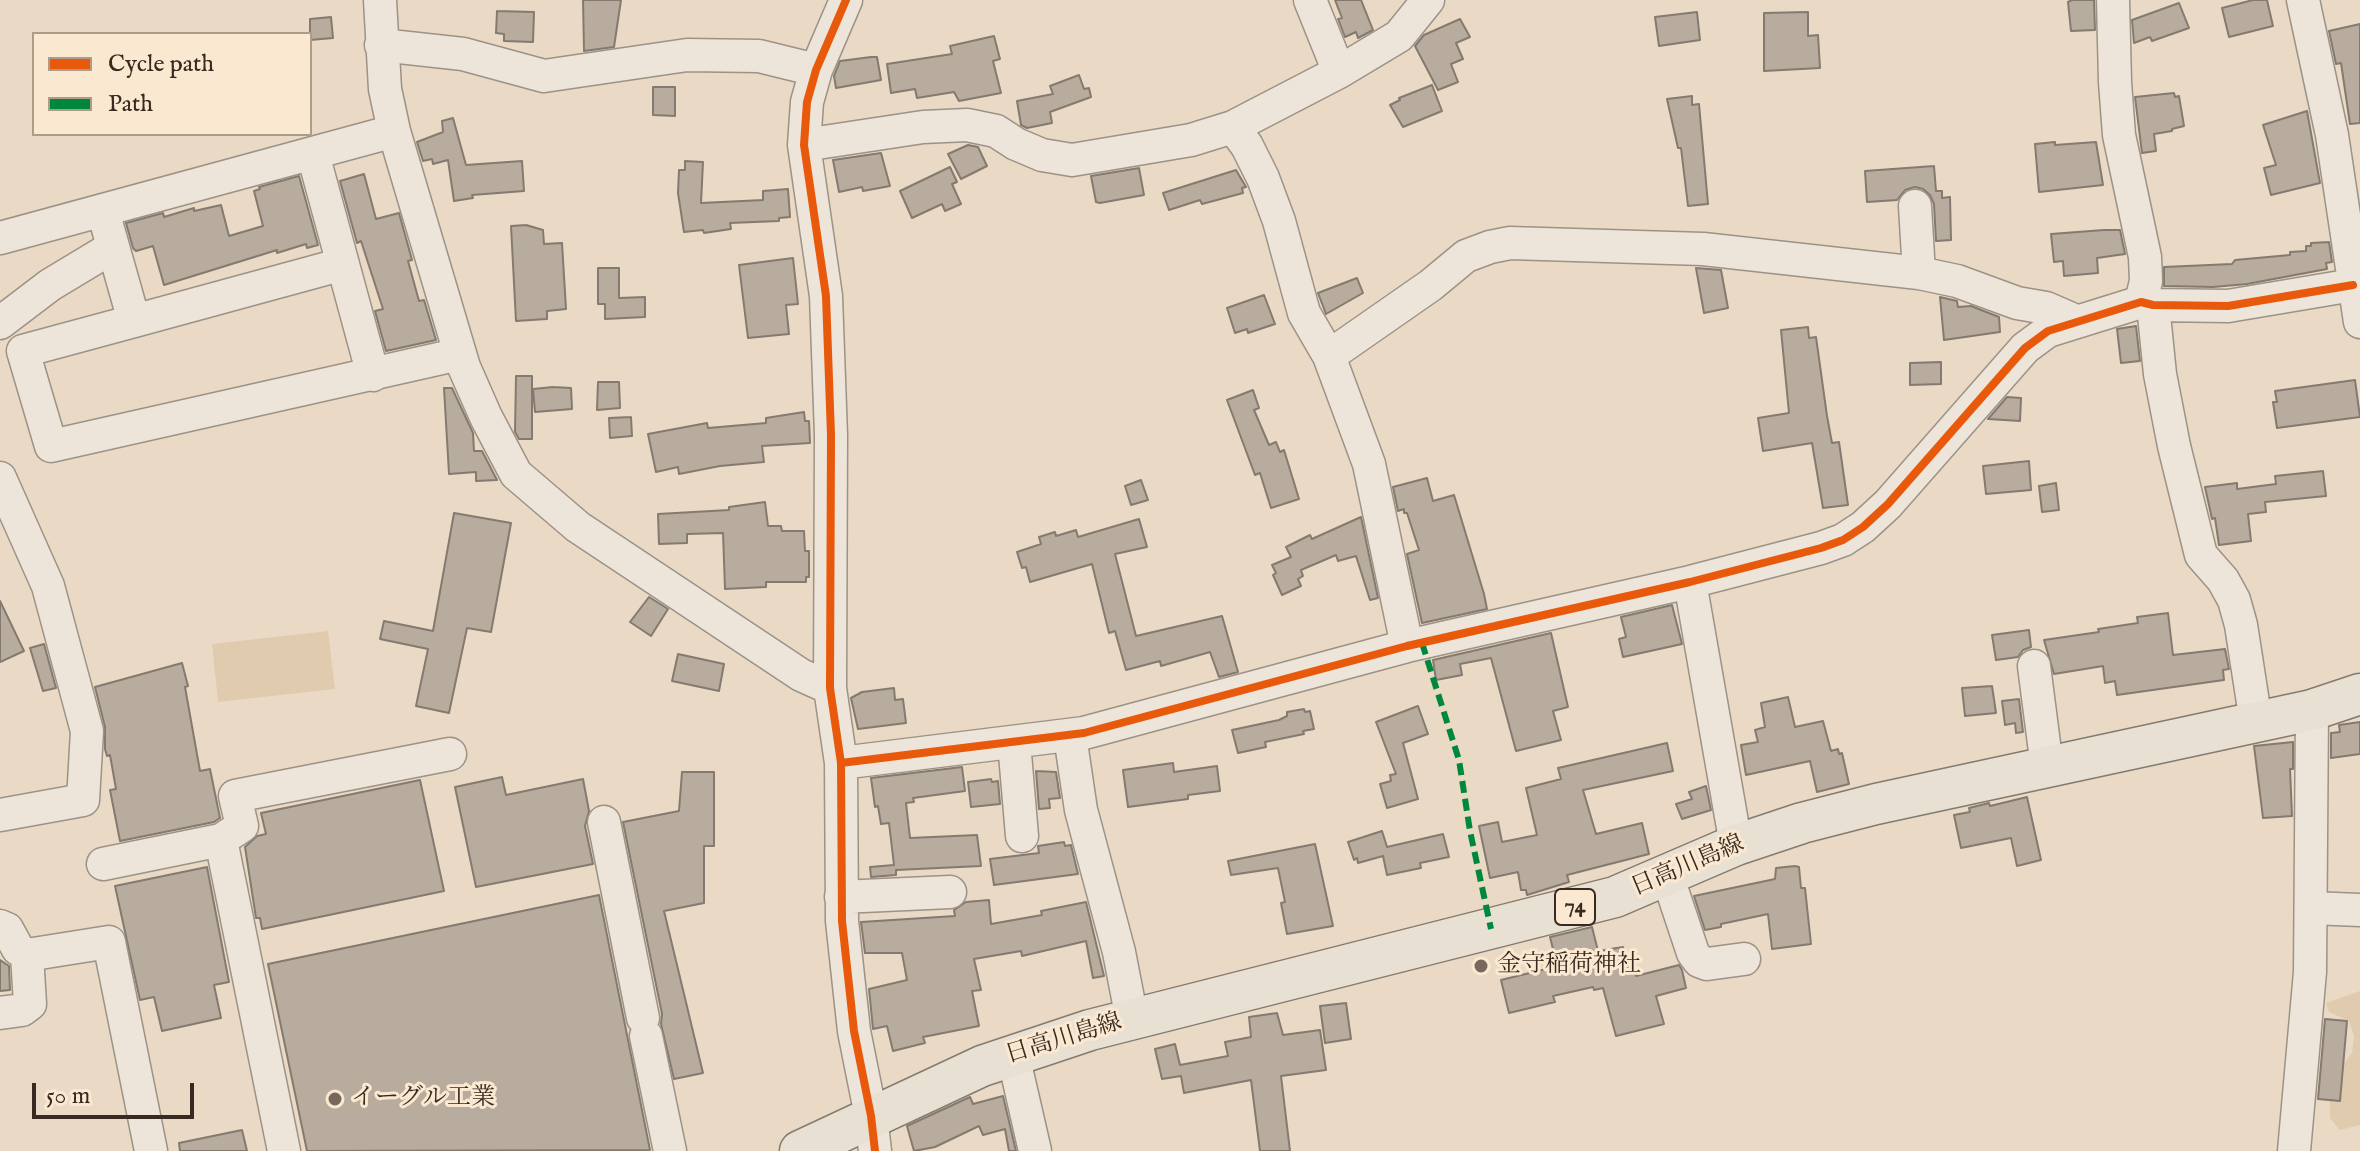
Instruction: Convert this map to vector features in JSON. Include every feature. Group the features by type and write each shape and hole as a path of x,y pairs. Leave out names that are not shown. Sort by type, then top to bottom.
{"main road":[{"name":"日高川島線","path":"800,1151 873,1134 1013,1055 1132,1019 1615,897 1736,845 1802,823 1876,804 2312,710 2360,694"}],"street":[{"path":"380,0 385,89 394,131 460,354 486,417 516,474 578,527 801,675 830,688"},
{"path":"846,0 816,70 807,102 804,145 826,296 831,435 830,688 841,763 841,897 854,1031 873,1134"},
{"path":"1310,0 1339,72"},
{"path":"804,145 923,127 967,125 996,131 1042,155 1072,160 1191,140 1233,127 1339,72 1399,36 1428,0"},
{"path":"2303,0 2332,135 2360,322"},
{"path":"2121,2 2115,82 2119,135 2145,257 2147,303 2160,374 2201,555 2223,580 2234,600 2241,625 2256,722"},
{"path":"381,45 463,54 544,76 687,55 759,56 816,70"},
{"path":"1233,127 1247,146 1263,178 1279,221 1304,313 1329,356 1369,464 1407,646"},
{"path":"0,238 394,131"},
{"path":"313,154 373,375"},
{"path":"1915,206 1919,273"},
{"path":"103,211 134,321"},
{"path":"1329,356 1431,285 1466,256 1510,243 1703,249 1919,273 1957,281 2017,303 2046,308 2076,321"},
{"path":"0,323 50,285 113,247"},
{"path":"343,264 23,351 51,446 460,354"},
{"path":"841,763 1070,736 1407,646 1690,582 1821,548 1843,540 1863,527 1888,504 2025,348 2048,331 2147,303 2228,306 2353,285"},
{"path":"0,478 48,586 87,731 83,800 0,815"},
{"path":"1690,582 1736,845"},
{"path":"2034,666 2047,767"},
{"path":"2294,1151 2309,987 2312,710"},
{"path":"1070,736 1081,810 1119,952 1132,1019"},
{"path":"1014,742 1022,836"},
{"path":"103,864 221,840 242,826 235,796 450,754"},
{"path":"604,822 670,1151"},
{"path":"221,840 284,1151"},
{"path":"1667,875 1693,953 1699,961 1717,964 1744,959"},
{"path":"841,897 950,892"},
{"path":"2312,908 2360,910"},
{"path":"0,926 7,929 18,949 27,955 109,942 151,1151"},
{"path":"0,1013 22,1010 30,1004 27,955"},
{"path":"1013,1055 1035,1151"}],"shaded area":[{"path":"328,631 335,689 218,702 212,644"},
{"path":"2360,991 2360,1125 2340,1130 2330,1118 2330,1101 2340,1084 2342,1066 2352,1053 2354,1036 2349,1021 2329,1012 2326,1003"}],"building":[{"path":"583,0 621,0 614,47 584,51"},
{"path":"1335,0 1361,0 1373,30 1358,38 1356,32 1345,37"},
{"path":"2094,0 2095,30 2071,31 2068,2"},
{"path":"2253,0 2267,0 2273,26 2229,37 2222,8"},
{"path":"2179,3 2189,28 2152,41 2150,37 2134,43 2132,20"},
{"path":"497,11 534,12 533,42 504,41 504,34 496,33"},
{"path":"1697,12 1700,40 1659,46 1655,17"},
{"path":"1808,12 1808,36 1818,35 1820,68 1764,71 1764,13"},
{"path":"331,17 333,38 312,40 310,19"},
{"path":"1460,19 1470,37 1456,43 1463,59 1451,64 1458,82 1438,90 1415,46 1424,35"},
{"path":"2360,24 2360,123 2350,124 2341,63 2336,64 2329,31"},
{"path":"994,36 1000,59 993,61 1001,93 959,101 954,92 917,98 915,89 891,93 887,64 952,54 950,46"},
{"path":"877,57 881,80 836,88 834,76 840,61"},
{"path":"1079,75 1084,89 1089,88 1091,97 1050,112 1052,123 1027,128 1021,125 1017,101 1053,94 1050,86"},
{"path":"1432,85 1442,111 1403,127 1390,105 1399,98"},
{"path":"653,87 675,87 675,116 653,115"},
{"path":"2174,93 2175,97 2179,96 2184,126 2154,134 2156,151 2142,153 2135,97"},
{"path":"1692,96 1692,105 1699,104 1708,204 1688,206 1681,148 1678,148 1667,99"},
{"path":"2307,111 2320,183 2271,195 2264,168 2276,165 2263,125"},
{"path":"453,118 466,165 522,161 524,191 472,195 473,198 454,201 448,160 433,164 432,159 423,161 417,142 443,132 442,121"},
{"path":"2055,142 2055,145 2096,142 2103,185 2039,192 2035,144"},
{"path":"968,145 978,147 987,166 961,179 948,154"},
{"path":"881,153 890,186 839,192 833,160"},
{"path":"685,161 703,162 701,203 763,200 763,191 788,189 790,217 779,218 779,221 730,223 731,229 704,233 703,230 684,232 678,193 679,170 685,170"},
{"path":"1934,166 1936,191 1942,191 1942,198 1950,197 1951,240 1936,241 1934,204 1923,189 1915,187 1905,190 1897,200 1867,202 1865,171"},
{"path":"950,167 957,182 952,184 961,204 945,211 942,204 912,218 900,191"},
{"path":"1139,168 1144,195 1096,202 1091,176"},
{"path":"1236,170 1246,187 1242,188 1243,193 1202,204 1200,200 1169,210 1163,193"},
{"path":"364,174 376,219 399,213 419,301 424,300 436,340 386,351 375,311 383,309 361,241 357,243 340,181"},
{"path":"299,176 318,245 307,248 306,244 277,253 277,250 164,285 153,246 136,251 133,248 126,223 163,213 164,217 194,208 194,211 221,205 229,236 263,226 254,191"},
{"path":"526,225 543,230 544,244 562,243 566,309 547,311 547,319 516,321 511,226"},
{"path":"2120,230 2125,254 2097,258 2098,273 2064,276 2063,261 2054,262 2051,234"},
{"path":"2329,242 2332,262 2326,263 2327,269 2247,284 2164,286 2164,267 2232,264 2235,260 2290,255 2290,252 2306,251 2306,246 2311,246 2311,243"},
{"path":"793,258 798,304 786,305 789,334 748,338 739,265"},
{"path":"598,268 619,268 619,298 645,297 645,317 605,319 605,304 598,304"},
{"path":"1696,268 1721,270 1728,308 1704,313"},
{"path":"1357,278 1363,293 1326,314 1318,293"},
{"path":"1264,295 1275,324 1248,333 1247,329 1235,333 1227,308"},
{"path":"1940,297 1957,301 1958,307 1971,306 1999,317 2000,332 1944,340"},
{"path":"2136,326 2140,361 2121,363 2117,329"},
{"path":"1808,327 1809,338 1816,337 1832,443 1839,442 1848,505 1823,508 1812,443 1763,451 1758,418 1789,413 1781,330"},
{"path":"1941,362 1941,384 1910,385 1910,363"},
{"path":"516,376 532,376 532,439 519,439 515,432"},
{"path":"2355,380 2360,417 2277,428 2273,402 2277,402 2275,391"},
{"path":"598,382 619,382 620,408 597,410"},
{"path":"444,388 452,388 473,433 474,451 482,451 497,480 476,481 476,472 449,474"},
{"path":"571,388 572,409 535,412 533,389"},
{"path":"1253,390 1259,408 1254,410 1269,445 1276,442 1280,452 1284,450 1299,499 1271,508 1260,473 1255,475 1227,400"},
{"path":"2007,397 2021,398 2020,421 1988,419"},
{"path":"804,412 805,421 809,421 810,443 762,446 764,462 679,474 678,467 656,472 648,434 707,423 708,428 766,423 766,418"},
{"path":"631,417 632,436 610,438 609,418"},
{"path":"2029,461 2031,490 1986,494 1983,466"},
{"path":"2323,471 2326,496 2265,502 2266,512 2248,514 2251,541 2219,545 2215,518 2212,519 2205,487 2237,483 2237,489 2276,484 2275,476"},
{"path":"1427,478 1433,501 1454,495 1487,609 1422,623 1407,554 1419,550 1407,513 1404,509 1398,511 1393,487"},
{"path":"1141,480 1148,500 1131,505 1125,486"},
{"path":"2056,483 2059,510 2042,512 2039,486"},
{"path":"765,502 768,526 781,526 782,531 804,531 805,551 809,551 809,577 806,577 806,582 766,582 766,587 725,589 723,533 687,534 687,543 659,544 658,514 729,510 729,507"},
{"path":"454,513 511,523 491,632 467,628 449,713 416,706 428,649 380,639 384,621 433,631"},
{"path":"1361,517 1378,598 1370,600 1356,556 1338,561 1336,555 1301,570 1303,576 1298,579 1301,586 1282,595 1272,565 1291,557 1286,547"},
{"path":"1139,519 1147,547 1115,554 1136,636 1222,616 1238,672 1219,677 1210,652 1161,666 1160,661 1126,670 1115,631 1109,633 1092,564 1030,582 1026,567 1022,568 1017,552 1041,544 1039,537 1076,530 1078,537"},
{"path":"649,597 668,609 651,636 630,622"},
{"path":"0,601 24,651 0,662"},
{"path":"1672,605 1682,644 1623,657 1619,639 1626,637 1621,617"},
{"path":"2168,613 2173,655 2225,649 2229,669 2223,670 2224,680 2117,695 2115,681 2105,683 2103,666 2054,674 2044,640 2099,632 2098,629 2138,623 2137,617"},
{"path":"2029,630 2031,647 2023,650 2018,657 1996,660 1992,635"},
{"path":"1551,633 1568,707 1553,711 1561,740 1516,751 1491,658 1460,664 1462,675 1436,680 1433,660"},
{"path":"44,644 56,688 43,691 30,648"},
{"path":"678,654 724,664 719,691 672,681"},
{"path":"182,663 200,771 210,769 220,818 214,822 120,841 110,790 116,789 110,755 107,756 105,749 105,727 95,687"},
{"path":"1992,686 1996,713 1965,716 1962,688"},
{"path":"894,688 895,700 903,699 906,723 858,729 851,698 862,692"},
{"path":"1788,697 1795,727 1823,721 1831,751 1838,749 1839,754 1842,753 1849,784 1817,792 1810,761 1746,775 1741,745 1758,742 1755,730 1765,727 1761,703"},
{"path":"2019,699 2023,732 2016,733 2015,723 2005,725 2002,701"},
{"path":"1418,706 1428,734 1403,743 1418,799 1387,808 1380,784 1391,781 1390,775 1396,774 1376,722"},
{"path":"1304,709 1305,712 1310,711 1314,729 1265,742 1266,747 1238,753 1232,730 1279,720 1287,716 1287,712"},
{"path":"2360,722 2360,754 2331,758 2331,733 2340,732 2339,725"},
{"path":"2293,742 2293,769 2290,769 2292,816 2263,818 2254,746"},
{"path":"1667,743 1673,771 1583,790 1596,834 1642,823 1649,854 1567,875 1569,882 1527,895 1526,890 1521,890 1518,872 1490,878 1479,826 1498,822 1502,842 1537,835 1526,788 1561,779 1558,768"},
{"path":"1173,763 1174,772 1217,766 1220,791 1128,807 1123,770"},
{"path":"962,767 965,791 913,798 914,802 906,803 910,838 977,835 981,866 896,870 896,875 871,877 870,867 894,865 889,823 881,824 871,778"},
{"path":"1036,771 1056,772 1060,798 1049,799 1050,808 1039,809"},
{"path":"682,772 714,772 714,846 704,846 704,903 664,911 703,1073 674,1079 623,822 679,811"},
{"path":"502,777 506,795 583,779 589,811 585,826 593,864 476,887 455,787"},
{"path":"991,779 992,782 998,781 1000,804 971,807 968,782"},
{"path":"420,780 444,891 262,929 260,918 256,918 245,847 257,836 266,834 261,813"},
{"path":"1706,786 1711,810 1682,819 1676,804 1692,799 1689,792"},
{"path":"2027,797 2041,860 2017,866 2011,838 1961,848 1954,815 1989,803 1990,806"},
{"path":"1382,831 1387,847 1443,834 1449,857 1420,863 1421,868 1387,875 1383,856 1358,863 1357,858 1354,860 1348,842"},
{"path":"1064,842 1065,846 1071,845 1078,874 994,885 990,859 1039,853 1038,846"},
{"path":"1315,844 1333,926 1287,934 1278,868 1231,875 1228,861"},
{"path":"207,867 229,982 214,985 221,1018 162,1031 154,997 140,1000 115,886"},
{"path":"1799,867 1801,888 1805,888 1811,944 1772,949 1768,914 1705,930 1694,896 1775,879 1776,868"},
{"path":"599,895 650,1150 307,1151 268,964"},
{"path":"989,900 991,924 1042,915 1041,911 1086,902 1104,976 1093,978 1086,941 1022,956 1021,951 974,959 981,990 972,991 979,1026 923,1037 925,1043 893,1051 887,1026 873,1029 869,989 907,980 902,953 865,953 861,922 955,916 954,910 966,902"},
{"path":"1592,927 1598,951 1623,947 1625,956 1630,955 1636,976 1679,965 1686,988 1656,996 1664,1024 1616,1036 1603,988 1594,990 1593,987 1553,996 1555,1002 1509,1013 1501,980 1550,968 1549,963 1556,961 1550,937"},
{"path":"0,960 9,966 10,990 0,991"},
{"path":"1346,1003 1351,1039 1325,1043 1320,1006"},
{"path":"1277,1013 1283,1035 1320,1030 1326,1070 1281,1076 1290,1151 1260,1151 1251,1080 1184,1093 1181,1076 1162,1079 1155,1049 1175,1044 1180,1065 1228,1056 1225,1042 1251,1037 1249,1017"},
{"path":"2325,1019 2347,1021 2340,1101 2318,1099"},
{"path":"1003,1096 1016,1151 1009,1151 1005,1129 983,1135 979,1126 935,1147 914,1151 907,1126 970,1097 973,1104"},
{"path":"242,1130 247,1151 180,1151 179,1143"}],"marked path":[{"path":"1422,643 1459,760 1470,831 1491,929"}],"cycle path":[{"path":"846,0 816,70 807,102 804,145 826,296 831,435 830,688 841,763 842,921 854,1031 875,1151"},
{"path":"841,763 1084,733 1407,646 1690,582 1821,548 1843,540 1863,527 1888,504 2025,348 2048,331 2141,302 2153,305 2228,306 2353,285"}],"place":[{"name":"金守稲荷神社","path":"1481,966"},
{"name":"イーグル工業","path":"335,1099"}]}
